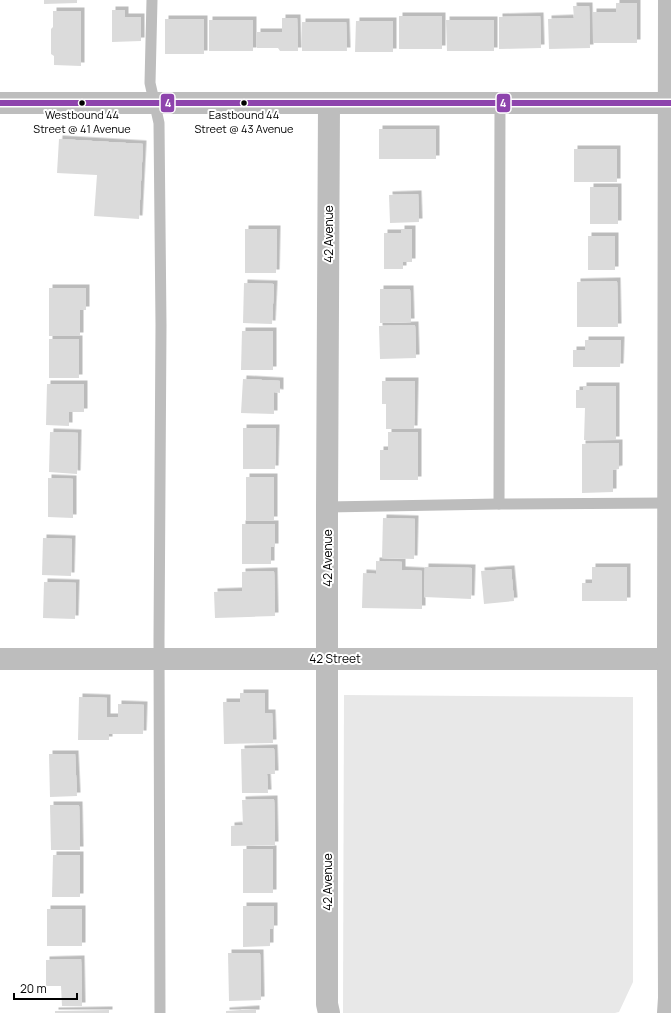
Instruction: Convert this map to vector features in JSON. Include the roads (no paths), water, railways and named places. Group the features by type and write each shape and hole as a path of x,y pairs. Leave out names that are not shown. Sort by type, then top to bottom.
{"street":[{"path":"668,1013 668,504 670,363 669,0"},
{"path":"0,103 670,103"},
{"name":"42 Avenue","path":"329,103 327,507 327,1004 329,1013"},
{"name":"42 Street","path":"0,659 669,659"}],"lane":[{"path":"152,0 150,84 159,123 161,317 159,659 160,1013"},
{"path":"499,504 500,103"},
{"path":"327,507 499,504 668,504"}],"place":[{"name":"Westbound 44 Street @ 41 Avenue","path":"82,103"},
{"name":"Eastbound 44 Street @ 43 Avenue","path":"244,103"}]}
